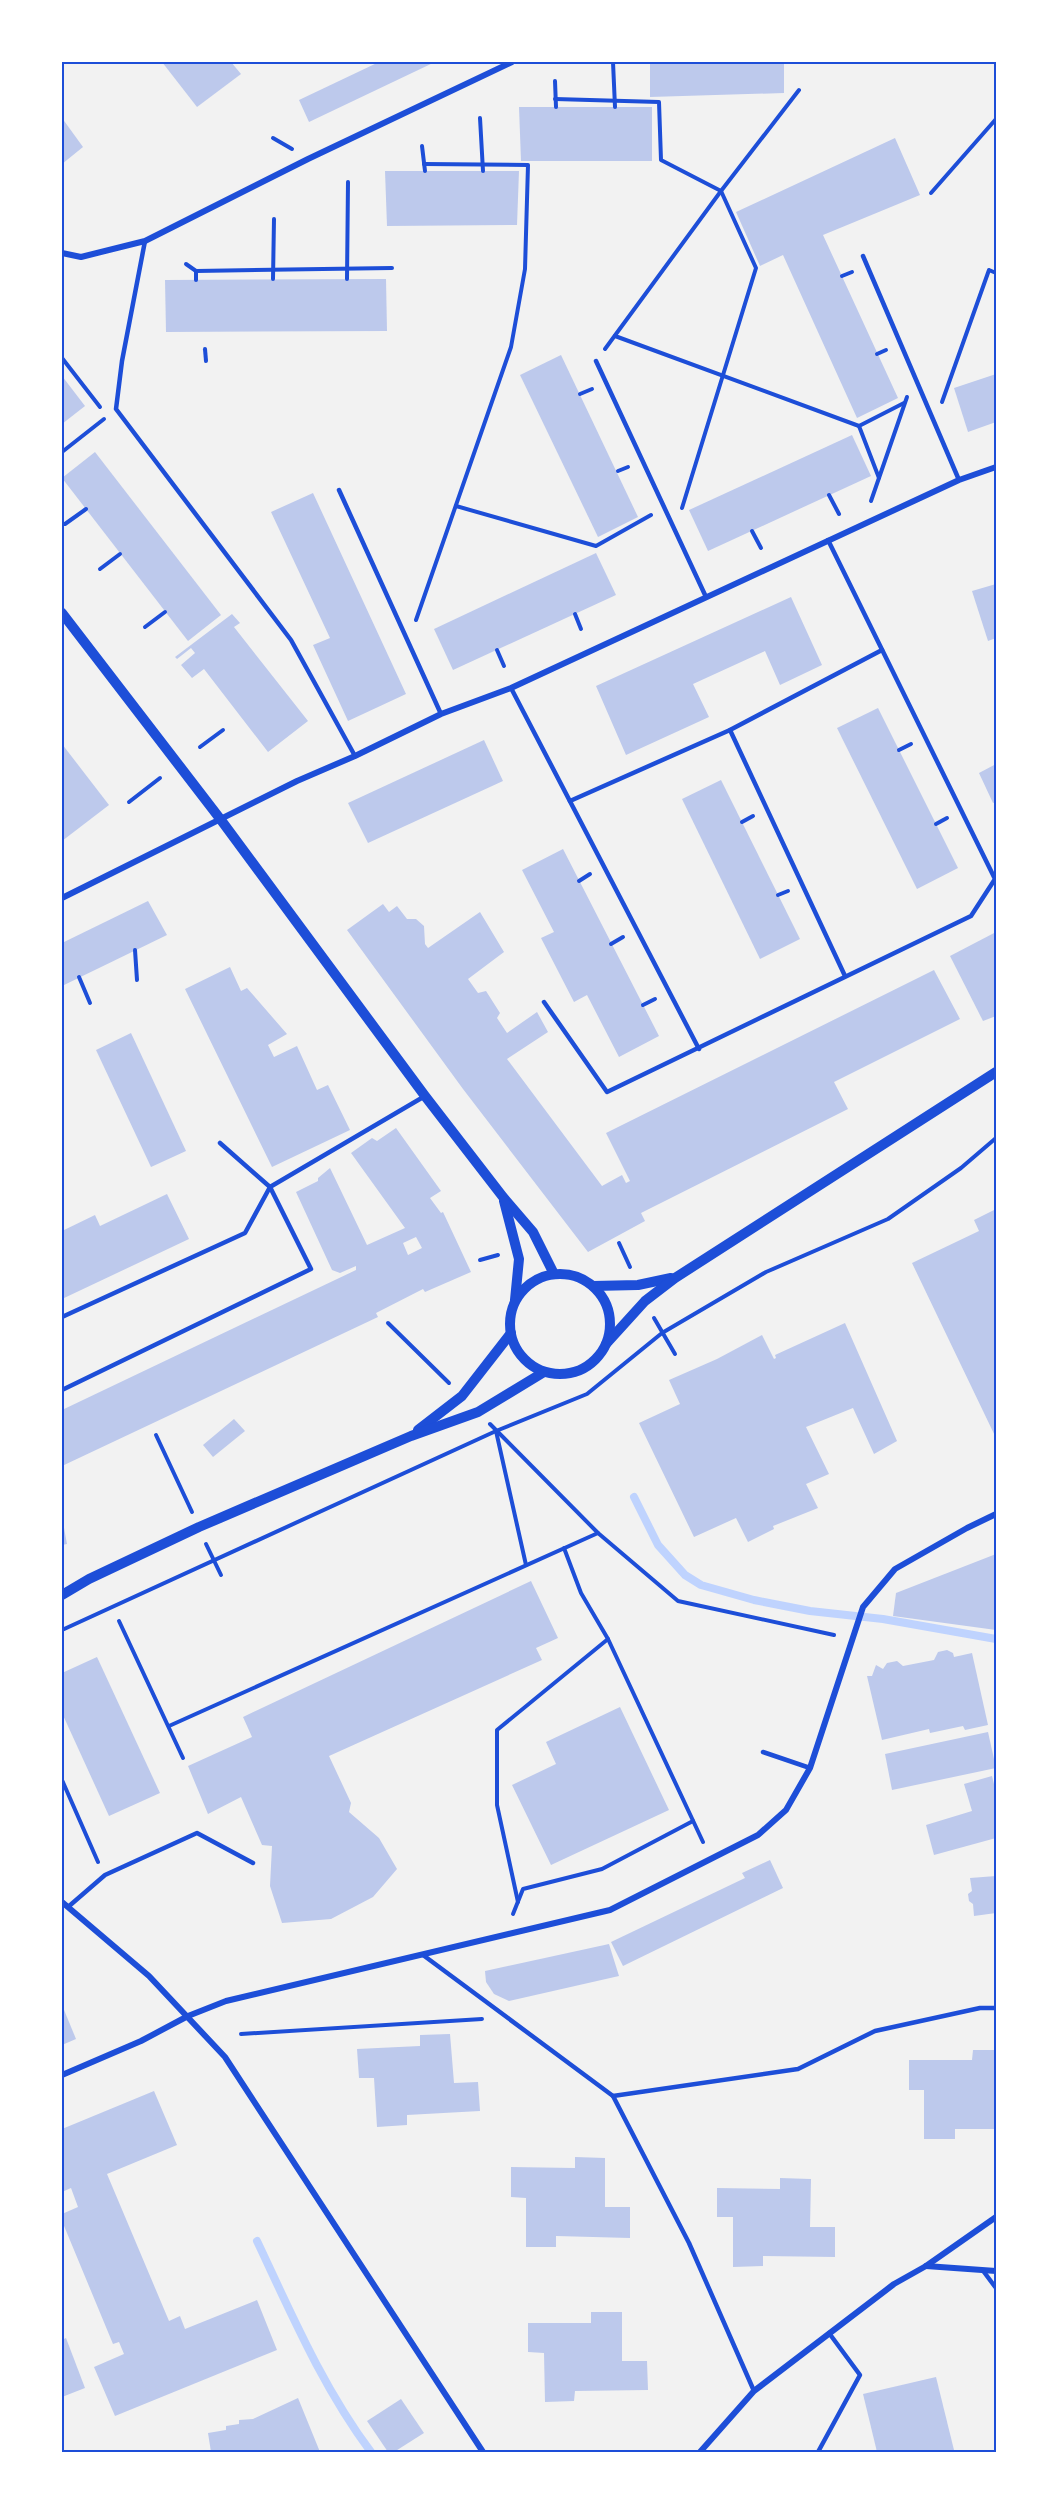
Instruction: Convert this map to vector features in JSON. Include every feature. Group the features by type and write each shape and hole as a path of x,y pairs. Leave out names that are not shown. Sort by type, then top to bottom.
{"street":[{"path":"62,253 81,257 145,241 308,159 512,62"},
{"path":"62,898 441,714 511,688 959,480 996,467"},
{"path":"62,613 221,820 425,1096 533,1232 554,1274"},
{"path":"503,1197 519,1259 515,1301 510,1317 515,1346 522,1357 544,1372 558,1374 573,1372 586,1366 598,1356 645,1301 675,1278 996,1072"},
{"path":"515,1301 525,1288 538,1279 554,1274 568,1274 581,1279 593,1286 603,1298 609,1313 610,1329 606,1344"},
{"path":"593,1286 638,1285 675,1278"},
{"path":"411,1436 462,1396 511,1333"},
{"path":"62,1588 88,1579 199,1527 411,1436 478,1412 544,1372"},
{"path":"62,2075 141,2041 188,2016 226,2001 610,1910 758,1835 786,1810 810,1768 863,1607 895,1569 996,1514"},
{"path":"62,1595 88,1579"},
{"path":"62,1902 149,1976 225,2057 483,2452"},
{"path":"700,2452 754,2391 894,2284 926,2266 996,2217"},
{"path":"926,2266 996,2271"}],"lane":[{"path":"145,241 122,361 116,409 291,640 355,756"},
{"path":"863,255 959,480"},
{"path":"596,361 706,597"},
{"path":"339,490 441,714"},
{"path":"544,1002 607,1092 971,916 994,879 828,540"},
{"path":"570,801 730,730 882,650"},
{"path":"511,688 699,1049"},
{"path":"730,730 845,976"},
{"path":"62,1317 245,1233 270,1187 425,1096"},
{"path":"62,1390 311,1269 270,1187 220,1143"},
{"path":"764,1752 810,1768"},
{"path":"68,1907 105,1875 197,1833 253,1863"},
{"path":"422,1954 613,2096 689,2243 754,2391"},
{"path":"613,2096 798,2070 876,2031 980,2008 996,2008"},
{"path":"984,2271 996,2288"},
{"path":"818,2452 860,2375 829,2333"}],"path":[{"path":"613,62 615,107"},
{"path":"555,81 556,107"},
{"path":"596,361 721,190 799,90"},
{"path":"555,99 659,102 661,160 721,190 756,267 680,516 671,521"},
{"path":"480,118 483,171"},
{"path":"931,193 996,118"},
{"path":"422,146 425,171"},
{"path":"404,634 414,627 511,347 525,269 528,165 424,164"},
{"path":"347,279 348,182"},
{"path":"273,279 274,219"},
{"path":"186,264 195,271 392,268"},
{"path":"929,410 941,404 989,270 996,273"},
{"path":"195,271 196,280"},
{"path":"615,336 859,426 905,403"},
{"path":"205,349 206,361"},
{"path":"62,358 108,416"},
{"path":"871,501 914,376"},
{"path":"62,452 116,409"},
{"path":"859,426 879,478"},
{"path":"829,495 839,514"},
{"path":"456,506 596,546 664,507"},
{"path":"65,524 86,509"},
{"path":"752,531 760,548"},
{"path":"100,569 120,554"},
{"path":"145,627 165,612"},
{"path":"574,614 581,629"},
{"path":"497,650 504,666"},
{"path":"200,747 223,730"},
{"path":"129,802 160,778"},
{"path":"135,950 137,980"},
{"path":"79,977 90,1003"},
{"path":"619,1243 631,1269"},
{"path":"480,1260 508,1253"},
{"path":"652,1315 675,1354"},
{"path":"388,1323 456,1390"},
{"path":"485,1420 598,1533 678,1601 834,1635"},
{"path":"496,1431 526,1565"},
{"path":"156,1435 193,1515"},
{"path":"169,1726 598,1533"},
{"path":"204,1539 221,1575"},
{"path":"564,1548 581,1593 608,1639 703,1842"},
{"path":"119,1621 183,1758"},
{"path":"518,1902 497,1804 497,1730 608,1639"},
{"path":"62,1780 99,1864"},
{"path":"513,1914 523,1889 602,1869 693,1821"},
{"path":"241,2034 507,2017"}],"building":[{"path":"162,62 231,62 241,74 197,107"},
{"path":"379,62 435,62 309,122 299,100"},
{"path":"650,62 784,62 784,93 650,97"},
{"path":"519,107 652,107 652,161 521,161"},
{"path":"62,118 83,147 62,164"},
{"path":"895,138 920,195 823,235 898,398 857,418 783,255 760,266 736,212"},
{"path":"385,171 519,171 517,225 387,226"},
{"path":"386,279 387,331 166,332 165,280"},
{"path":"561,355 638,517 598,537 520,375"},
{"path":"996,374 996,422 968,432 954,388"},
{"path":"62,376 85,406 62,424"},
{"path":"852,435 871,476 708,551 689,510"},
{"path":"95,452 221,615 188,641 62,478"},
{"path":"313,493 406,694 348,721 313,645 330,638 271,512"},
{"path":"596,553 616,595 453,670 434,629"},
{"path":"996,584 996,638 988,641 972,591"},
{"path":"791,597 822,665 780,685 765,651 693,684 709,717 626,755 596,686"},
{"path":"232,614 240,623 234,627 308,721 268,752 204,669 192,678 181,665 195,653 191,648 177,659 175,657"},
{"path":"878,708 958,868 917,889 837,728"},
{"path":"484,740 503,781 368,843 348,803"},
{"path":"62,744 109,805 62,841"},
{"path":"996,764 996,802 993,803 979,773"},
{"path":"721,780 800,939 760,959 682,799"},
{"path":"563,849 659,1036 619,1057 587,995 574,1002 541,938 554,932 522,870"},
{"path":"148,901 167,935 62,986 62,943"},
{"path":"383,904 389,912 397,906 407,919 416,919 424,926 425,944 428,948 480,912 504,952 468,979 478,993 486,991 500,1013 497,1018 507,1033 537,1012 548,1032 507,1059 602,1186 622,1175 626,1183 630,1181 606,1133 934,970 960,1019 834,1082 848,1109 641,1213 645,1221 588,1252 463,1089 347,930"},
{"path":"996,932 996,1016 983,1021 950,956"},
{"path":"230,967 241,991 247,988 287,1034 268,1045 274,1057 297,1046 317,1090 328,1085 350,1130 272,1167 185,989"},
{"path":"131,1033 186,1151 151,1167 96,1050"},
{"path":"396,1128 441,1191 430,1198 441,1213 443,1212 471,1272 425,1292 423,1289 376,1313 378,1317 62,1466 62,1410 356,1270 356,1266 340,1273 332,1270 296,1192 318,1181 318,1178 330,1168 367,1245 405,1228 351,1153 372,1138 377,1141","holes":["416,1237 422,1248 408,1255 403,1243"]},
{"path":"167,1194 189,1239 62,1299 62,1231 95,1215 100,1226"},
{"path":"996,1209 996,1438 912,1263 979,1231 974,1220"},
{"path":"845,1323 897,1441 874,1454 853,1408 806,1427 829,1474 806,1484 818,1508 773,1526 774,1529 748,1542 736,1518 694,1537 639,1423 680,1404 669,1380 717,1359 762,1335 774,1359 775,1355"},
{"path":"234,1419 245,1431 213,1457 203,1445"},
{"path":"62,1517 67,1544 62,1545"},
{"path":"996,1554 996,1630 893,1616 896,1593"},
{"path":"531,1581 558,1638 536,1648 542,1660 329,1756 351,1803 349,1812 379,1838 397,1869 373,1897 331,1919 282,1923 270,1886 272,1846 262,1845 241,1797 208,1814 188,1766 252,1737 243,1717"},
{"path":"947,1650 953,1653 954,1657 972,1653 988,1725 965,1730 963,1726 930,1733 929,1729 882,1740 867,1676 872,1676 876,1665 883,1669 887,1663 897,1661 903,1666 934,1660 938,1652"},
{"path":"97,1657 160,1793 109,1816 62,1713 62,1673"},
{"path":"620,1707 669,1810 551,1865 512,1785 556,1764 546,1742"},
{"path":"988,1732 996,1768 892,1790 885,1754"},
{"path":"992,1776 996,1792 996,1838 934,1855 926,1825 972,1811 964,1784"},
{"path":"770,1860 783,1888 623,1966 611,1942 745,1878 742,1873"},
{"path":"996,1876 996,1913 974,1916 973,1904 969,1901 968,1894 972,1891 970,1878"},
{"path":"609,1944 619,1976 509,2001 494,1994 486,1982 485,1971"},
{"path":"62,2005 76,2039 62,2045"},
{"path":"450,2034 454,2083 478,2082 480,2111 407,2115 407,2125 377,2127 374,2078 359,2078 357,2049 420,2046 420,2035"},
{"path":"973,2050 996,2050 996,2129 955,2129 955,2139 924,2139 924,2090 909,2090 909,2060 972,2060"},
{"path":"154,2091 177,2145 107,2174 169,2321 180,2316 185,2329 257,2300 277,2350 115,2416 94,2367 124,2354 119,2342 113,2344 62,2221 62,2214 78,2207 71,2188 62,2192 62,2129"},
{"path":"575,2157 605,2158 605,2207 630,2207 630,2238 556,2236 556,2247 526,2247 526,2198 511,2197 511,2167 575,2168"},
{"path":"780,2178 811,2179 810,2227 835,2227 835,2257 763,2256 763,2266 733,2267 733,2217 717,2217 717,2188 780,2189"},
{"path":"591,2312 622,2312 622,2361 647,2361 648,2390 575,2391 574,2401 545,2402 544,2353 528,2352 528,2323 591,2323"},
{"path":"66,2338 85,2388 62,2397 62,2340"},
{"path":"936,2377 954,2450 877,2452 863,2394"},
{"path":"298,2398 320,2452 211,2452 208,2433 226,2430 226,2426 239,2424 239,2420 253,2419"},
{"path":"401,2399 424,2433 394,2452 388,2452 367,2421"}],"waterway":[{"path":"634,1497 658,1545 685,1575 701,1585 754,1600 810,1611 883,1619 996,1639"},
{"path":"257,2241 295,2323 323,2376 371,2452"}]}
